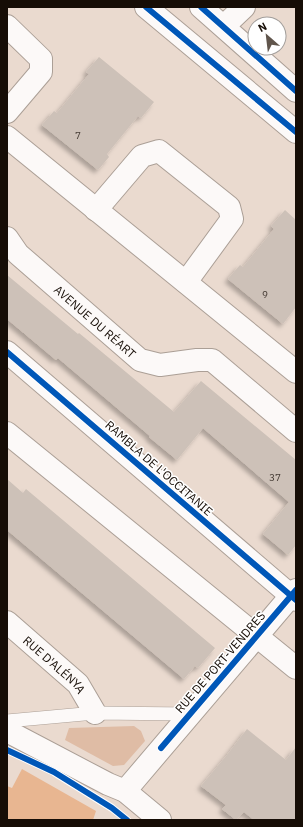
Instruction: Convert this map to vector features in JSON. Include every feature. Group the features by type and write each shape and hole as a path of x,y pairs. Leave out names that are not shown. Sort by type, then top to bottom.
{"street":[{"path":"146,7 296,132"},
{"path":"201,7 296,91"},
{"path":"224,26 244,7"},
{"path":"7,26 41,59 41,72 7,112"},
{"path":"7,137 296,372"},
{"path":"96,210 142,156 159,151 229,207 232,219 186,282"},
{"name":"AVENUE DU RÉART","path":"7,238 18,254 140,360 160,365 197,360 212,360 296,430"},
{"name":"RAMBLA DE L'OCCITANIE","path":"7,352 294,595"},
{"path":"7,433 296,668"},
{"name":"RUE DE PORT-VENDRES","path":"125,791 256,636 294,595"},
{"name":"RUE D'ALÉNYA","path":"7,622 78,684 95,713"},
{"path":"7,731 108,784 125,791 160,820"}],"lane":[{"path":"7,721 95,713 190,714"}],"shaded area":[{"path":"134,726 141,731 145,741 124,765 113,766 65,740 69,728"},
{"path":"22,769 96,811 93,820 7,820 7,786 12,788"}],"building":[{"path":"99,57 154,102 141,118 138,116 107,154 109,157 98,170 42,125 54,111 57,113 89,74 86,72"},
{"path":"285,210 296,220 296,307 283,324 228,279 240,265 243,267 274,229 271,226"},
{"path":"7,275 174,412 201,381 296,460 296,545 288,555 263,534 289,502 203,428 177,460 58,358 56,360 7,319"},
{"path":"7,479 23,493 26,489 215,648 198,668 195,666 184,679 7,530"},
{"path":"247,729 286,760 296,747 296,820 254,820 244,812 236,820 222,809 226,805 201,786"}],"cycle path":[{"path":"146,7 296,132"},
{"path":"201,7 296,91"},
{"path":"7,352 296,600"},
{"path":"161,748 296,590"},
{"path":"7,750 54,772 112,808 127,820"}]}
